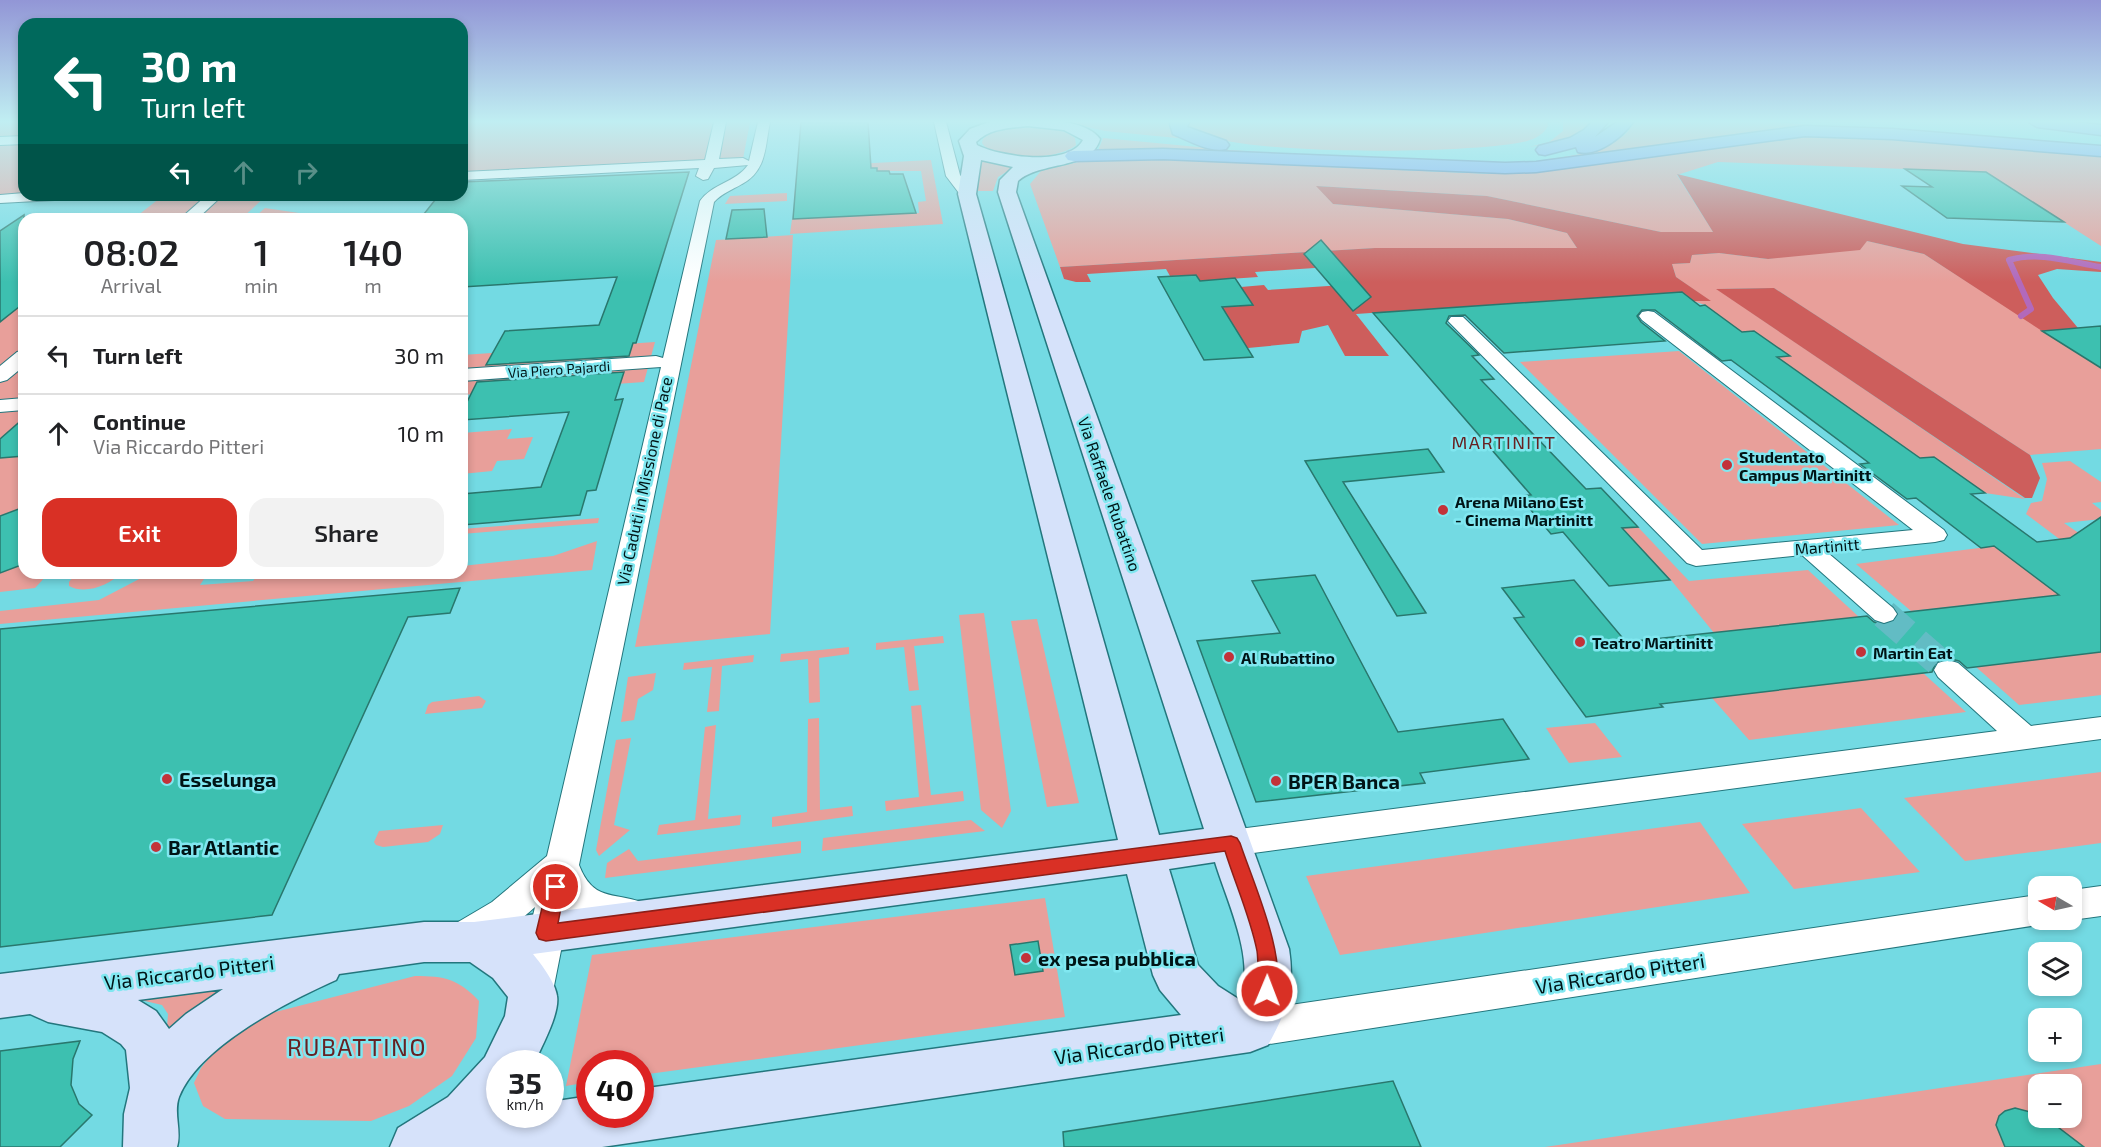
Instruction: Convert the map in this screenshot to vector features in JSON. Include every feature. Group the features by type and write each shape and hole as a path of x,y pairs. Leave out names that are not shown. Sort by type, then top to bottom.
{"street":[{"path":"689,229 704,176"},
{"name":"Via Caduti in Missione di Pace","path":"561,864 707,201 717,190 745,176"},
{"path":"953,176 967,194"},
{"path":"968,176 967,194 1177,975 1190,993 1208,1010 1250,1029 1265,1004 1270,978 1266,949 1231,843 2101,728"},
{"name":"Via Raffaele Rubattino","path":"1014,176 1009,180 1007,192 1231,843"},
{"path":"0,199 18,198"},
{"path":"195,213 209,201"},
{"name":"Martinitt","path":"1457,321 1695,558 1935,536 1648,316"},
{"path":"0,376 18,361"},
{"name":"Via Piero Pajardi","path":"468,375 656,362"},
{"path":"0,406 18,404"},
{"path":"1808,548 1884,614"},
{"path":"1948,670 2025,738"},
{"name":"Via Riccardo Pitteri","path":"7,995 424,942 466,942 546,933 1231,843"},
{"path":"561,864 569,887 579,898 590,905 604,910 668,917"},
{"path":"514,1050 529,1017 561,864"},
{"path":"466,942 561,864"},
{"path":"2082,904 2101,901"},
{"name":"Via Riccardo Pitteri","path":"417,1147 1250,1029 2028,912"},
{"path":"466,942 493,951 512,964 525,978 533,996"},
{"name":"Via Riccardo Pitteri","path":"156,1088 173,1063 198,1036 225,1015 295,975 365,949"},
{"name":"Via Riccardo Pitteri","path":"7,995 86,1005 112,1012 132,1023 147,1037 152,1054 156,1088 152,1107 156,1145"},
{"path":"417,1147 467,1116 486,1093"}],"shaded area":[{"path":"0,176 18,176 18,199 0,200"},
{"path":"468,176 499,176 468,178"},
{"path":"796,176 823,176 825,199 794,200"},
{"path":"922,176 934,176 943,224 790,234 792,219 919,213 918,202 926,201"},
{"path":"976,176 1000,176 993,191 975,191"},
{"path":"1037,176 1677,176 1713,232 1661,232 1487,196 1317,186 1333,204 1508,219 1567,233 1577,248 1375,248 1060,267 1030,184"},
{"path":"1678,176 1963,244 2101,262 2101,272 2057,269 2038,275 2053,298 2078,328 2042,331 1924,254 1867,241 1860,250 1768,259 1719,253 1692,255 1690,263 1672,264 1676,277 1711,301 1693,301 1681,292 1356,314 1389,356 1345,356 1328,325 1302,331 1299,343 1248,348 1214,308 1253,305 1241,287 1264,285 1268,290 1344,285 1352,275 1344,266 1255,272 1258,277 1200,281 1195,275 1170,276 1166,269 1087,274 1091,282 1064,279 1060,267 1375,248 1577,248 1567,233 1508,219 1333,204 1316,186 1487,196 1661,232 1713,232"},
{"path":"1991,176 2101,176 2101,246"},
{"path":"787,193 787,201 725,204 730,196"},
{"path":"156,201 260,201 248,213 141,213"},
{"path":"265,208 299,213 259,213"},
{"path":"793,235 770,634 635,647 716,240"},
{"path":"1867,241 1924,254 2101,368 2101,449 2030,455 1774,288 1717,289 2025,499 1985,493 1934,457 1920,458 1867,420 1839,422 1777,357 1789,356 1742,332 1705,305 1693,301 1710,301 1676,277 1672,264 1690,263 1692,255 1719,253 1768,259"},
{"path":"1774,288 2030,455 2040,478 2032,498 2025,498 1716,289"},
{"path":"18,308 18,427 14,427 0,439 0,321"},
{"path":"655,342 644,382 468,395 468,355"},
{"path":"1679,351 1899,525 1702,544 1520,362"},
{"path":"512,429 507,439 533,437 524,459 497,461 492,471 468,473 468,433"},
{"path":"18,456 18,509 0,516 0,458"},
{"path":"2070,461 2101,482 2101,502 2092,503 2101,510 2101,519 2064,523 2086,538 2062,541 2026,514 2031,503 2042,501 2047,479 2042,463"},
{"path":"599,518 598,523 468,534 468,529"},
{"path":"1638,527 1689,581 1808,570 1859,617 1714,633 1671,580 1622,528"},
{"path":"597,541 592,570 0,624 0,611 99,600 139,579 204,579 200,585 253,581 254,579 468,579 468,565 553,556"},
{"path":"1994,546 2059,595 1911,611 1856,564"},
{"path":"18,566 18,579 43,579 35,588 0,592 0,573"},
{"path":"71,579 113,579 104,585 90,589 75,589 69,586"},
{"path":"984,613 1011,811 1002,828 981,810 959,615"},
{"path":"1037,619 1079,803 1047,807 1011,621"},
{"path":"943,636 944,643 914,646 919,690 909,691 904,647 876,650 876,643"},
{"path":"849,647 849,654 819,658 820,702 809,703 808,659 780,662 781,654"},
{"path":"2101,652 2101,695 2019,705 1976,667"},
{"path":"754,655 753,662 722,666 719,711 707,712 712,667 683,670 684,663"},
{"path":"656,673 653,690 638,699 634,720 621,722 628,677"},
{"path":"1923,673 1966,712 1749,740 1712,698"},
{"path":"479,696 486,701 482,708 425,714 428,705 432,702"},
{"path":"921,705 931,795 963,791 964,801 886,811 885,801 919,797 911,706"},
{"path":"819,718 820,810 852,806 853,816 772,827 772,817 807,812 808,719"},
{"path":"1595,723 1622,757 1569,763 1546,728"},
{"path":"716,725 708,819 741,815 740,825 657,835 659,825 695,820 705,727"},
{"path":"631,738 614,825 630,830 599,856 596,850 616,740"},
{"path":"2101,772 2101,843 1965,861 1904,798"},
{"path":"1861,808 1920,872 1794,889 1742,824"},
{"path":"971,820 985,831 822,851 823,838"},
{"path":"1700,822 1750,893 1340,955 1306,876"},
{"path":"443,825 440,834 428,842 383,847 374,842 379,831"},
{"path":"801,841 801,853 605,878 607,863 629,849 638,861"},
{"path":"1045,898 1065,1017 654,1073 654,1050 576,1050 576,1084 566,1086 592,955"},
{"path":"415,976 450,980 479,1001 476,1038 452,1076 409,1106 371,1121 225,1119 203,1106 194,1083 201,1068 224,1039 252,1018"},
{"path":"250,979 166,1040 168,1014 162,1005 128,997"},
{"path":"2101,1064 2101,1147 1545,1147 2028,1075 2028,1128 2082,1128 2082,1074 2034,1074"}],"building":[{"path":"609,176 688,176 636,343 633,343 629,356 486,365 505,331 599,325 617,277 468,287 468,213 425,213 434,201 468,201 468,182"},
{"path":"797,176 904,176 916,213 793,219"},
{"path":"1915,176 1992,176 2064,222 1947,218 1902,186 1932,187"},
{"path":"764,209 767,237 726,239 732,210"},
{"path":"18,219 18,308 0,322 0,231"},
{"path":"1321,240 1371,297 1353,311 1304,254"},
{"path":"1196,275 1200,281 1235,278 1253,305 1222,307 1253,357 1204,360 1158,277"},
{"path":"1682,292 1700,306 1705,305 1742,332 1754,331 1790,356 1777,357 1920,458 1934,457 1985,493 1971,494 2037,542 2070,538 2101,517 2101,652 1967,668 1959,661 1947,658 1936,662 1932,672 1660,704 1663,707 1586,717 1514,618 1524,617 1502,588 1574,580 1626,642 1867,616 1874,622 1885,625 1895,621 1899,613 2059,595 1994,546 1981,548 1916,498 1907,499 1860,464 1869,463 1777,394 1731,360 1722,361 1655,310 1642,310 1637,316 1641,322 1665,341 1504,353 1465,315 1449,316 1446,323 1479,355 1472,356 1494,379 1481,380 1586,489 1601,488 1638,527 1622,528 1670,580 1609,586 1563,532 1551,534 1519,496 1531,495 1373,313"},
{"path":"2101,326 2101,368 2042,331"},
{"path":"624,372 615,400 623,399 596,490 587,491 580,515 468,524 468,493 541,487 569,412 468,420 468,400 477,382"},
{"path":"18,423 18,456 0,458 0,439"},
{"path":"1428,449 1444,472 1343,482 1426,613 1397,616 1305,461"},
{"path":"18,509 18,566 0,573 0,516"},
{"path":"1315,575 1398,732 1503,719 1529,759 1420,773 1425,783 1256,802 1197,641 1280,633 1252,581"},
{"name":"Esselunga","path":"460,588 450,613 408,617 272,915 0,947 0,629"},
{"name":"ex pesa pubblica","path":"1038,941 1043,971 1015,975 1010,945"},
{"path":"80,1041 73,1059 71,1085 79,1104 92,1115 60,1147 0,1147 0,1051"},
{"path":"1393,1081 1421,1147 1064,1147 1063,1132"},
{"path":"2015,1108 2028,1111 2028,1128 2059,1128 2084,1147 2005,1147 1996,1125 1999,1116"}],"waterway":[{"path":"2021,316 2031,309 2009,260 2044,257 2101,267"}],"tunnel":[{"path":"1884,614 1948,670"}],"place":[{"name":"Studentato Campus Martinitt","path":"1727,465"},
{"name":"Arena Milano Est - Cinema Martinitt","path":"1443,510"},
{"name":"Teatro Martinitt","path":"1580,642"},
{"name":"Martin Eat","path":"1861,652"},
{"name":"Al Rubattino","path":"1229,657"},
{"name":"Esselunga","path":"167,779"},
{"name":"BPER Banca","path":"1276,781"},
{"name":"Bar Atlantic","path":"156,847"},
{"name":"ex pesa pubblica","path":"1026,958"}],"district":[{"name":"MARTINITT","path":"1504,442"},
{"name":"RUBATTINO","path":"357,1046"}],"route":[{"path":"556,887 546,933 1231,843 1266,949 1270,978 1267,991"}]}
